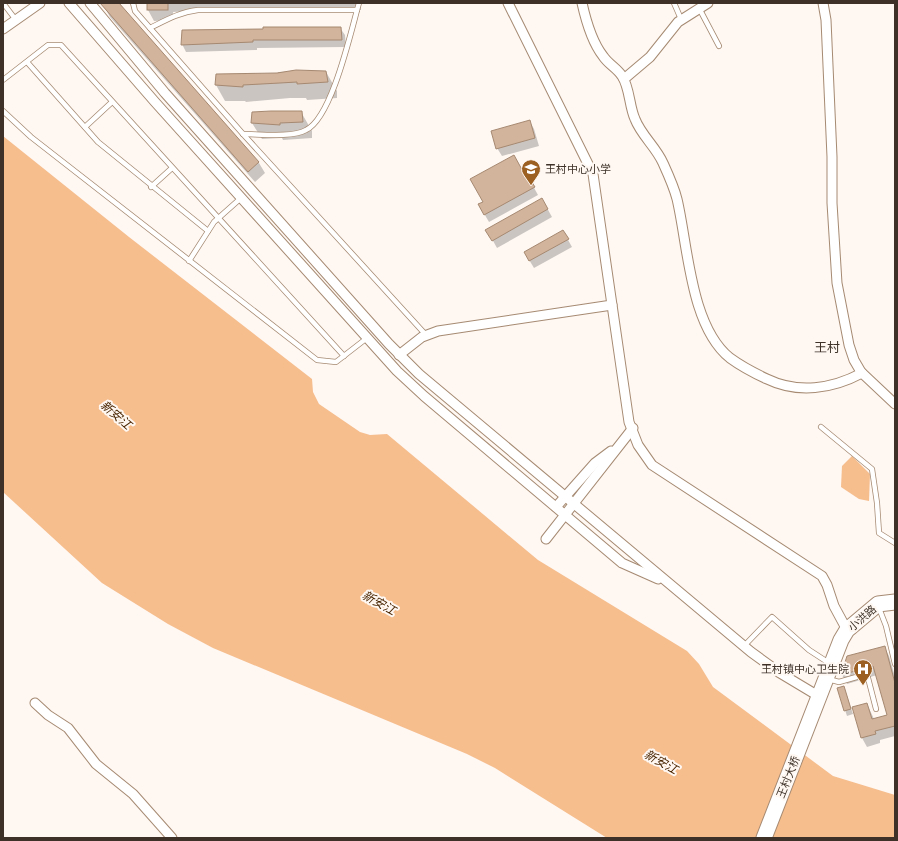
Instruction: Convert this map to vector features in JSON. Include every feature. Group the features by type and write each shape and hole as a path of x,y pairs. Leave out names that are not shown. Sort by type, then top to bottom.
{"main road":[{"name":"小洪路","path":"813,715 841,640 848,630 878,604 895,602"},
{"name":"王村大桥","path":"764,838 813,715"}],"street":[{"path":"3,29 40,3"},
{"path":"69,3 241,198 397,371 424,396 622,563 670,584"},
{"path":"90,3 165,93 399,355 432,386 744,646 780,673 820,697"},
{"path":"508,3 593,174 629,422 642,452 652,465 822,576 827,585 834,606 848,630"},
{"path":"582,3 592,34 602,55 624,79 635,120 662,161 675,191 689,270 700,307 714,340 729,357 752,372 777,384 798,388 817,388 839,384 862,373"},
{"path":"624,79 650,57 682,19 708,3"},
{"path":"823,3 826,20 832,157 832,203 837,284 851,353 862,373 895,404"},
{"path":"399,355 426,335 438,331 612,305"},
{"path":"556,507 595,463 633,431"},
{"path":"546,539 633,431"},
{"path":"35,704 48,715 68,728 96,764 133,794 172,838"}],"lane":[{"path":"3,3 16,20"},
{"path":"133,3 135,11 243,134 426,335"},
{"path":"243,134 298,133 306,130 318,121 332,93 359,3"},
{"path":"674,3 682,19"},
{"path":"699,8 719,46"},
{"path":"150,28 181,13 198,10 357,10"},
{"path":"3,80 48,45 61,45 344,356"},
{"path":"27,62 98,142 151,187 208,231"},
{"path":"85,127 112,102"},
{"path":"3,111 31,137 317,360 336,362 367,338"},
{"path":"151,187 172,168"},
{"path":"189,261 218,218 241,198"},
{"path":"821,427 872,469 877,503 879,533 895,543"},
{"path":"878,604 886,626 895,664"},
{"path":"744,646 772,617 809,650 839,682 867,674 876,709"}],"water":[{"name":"新安江","path":"3,136 129,237 312,379 313,392 319,404 360,432 370,435 387,434 538,560 687,651 699,664 713,687 833,776 895,795 895,838 607,838 495,768 467,754 213,648 168,624 102,583 3,492"},
{"path":"852,456 870,474 869,501 859,499 841,487 842,466"}],"building":[{"path":"100,3 119,3 259,162 248,172"},
{"path":"147,3 168,3 168,10 147,10"},
{"path":"263,27 341,27 342,40 253,40 253,42 181,45 182,30 263,29"},
{"path":"296,70 326,71 328,82 243,85 243,87 215,85 216,74 277,73"},
{"path":"302,111 303,122 280,123 280,125 251,123 252,112"},
{"path":"530,120 535,138 496,149 491,131"},
{"path":"514,155 526,177 528,176 535,187 484,215 478,204 483,202 470,179"},
{"path":"542,198 548,209 492,241 485,230"},
{"path":"563,230 569,239 529,261 524,252"},
{"path":"885,646 895,683 895,726 875,731 876,734 861,738 852,707 867,703 872,719 887,715 873,666 841,675 847,656"},
{"path":"844,686 851,709 844,711 837,688"}],"place":[{"name":"王村中心小学","path":"531,186"},
{"name":"王村镇中心卫生院","path":"863,686"}],"district":[{"name":"王村","path":"827,347"}]}
